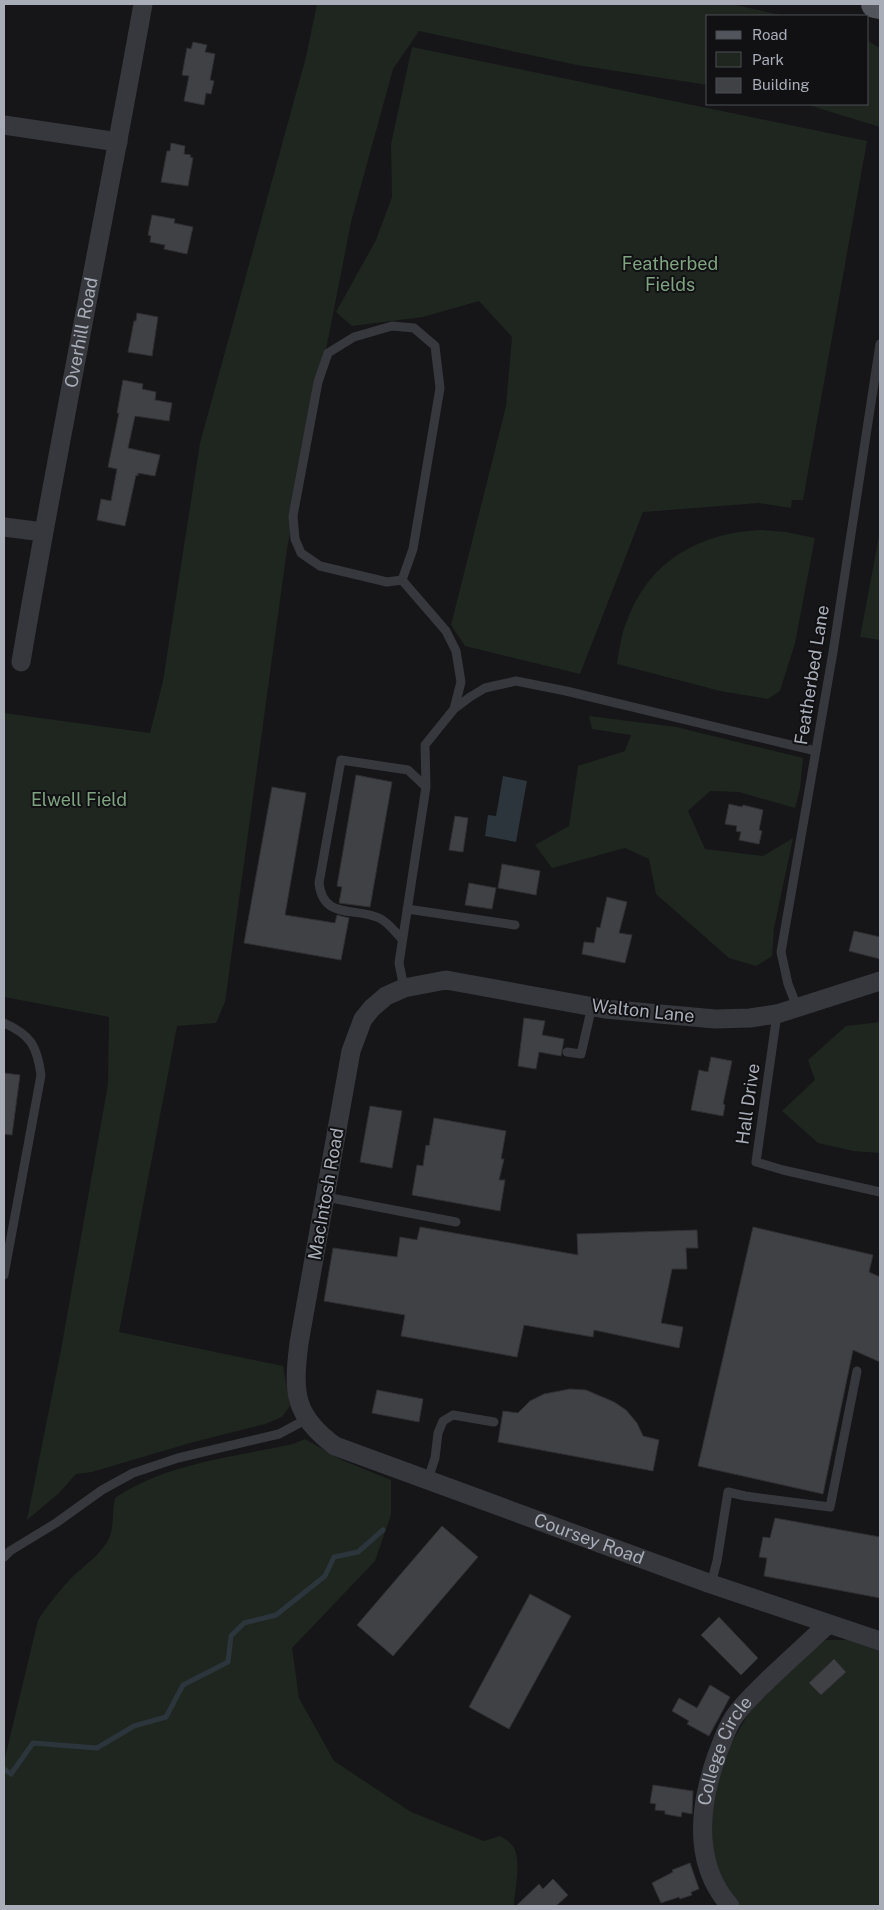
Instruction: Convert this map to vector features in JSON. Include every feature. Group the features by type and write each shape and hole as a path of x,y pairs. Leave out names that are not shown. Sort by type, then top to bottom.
{"main road":[{"path":"875,4 880,4"}],"street":[{"name":"Overhill Road","path":"21,662 43,532 143,4"},
{"path":"4,125 118,142"},
{"path":"4,527 43,532"},
{"name":"Walton Lane","path":"404,988 446,980 592,1006 715,1019 750,1018 777,1014 880,981"},
{"name":"MacIntosh Road","path":"307,1419 297,1397 296,1364 345,1082 356,1033 372,1008 386,996 404,988"},
{"name":"Coursey Road","path":"307,1419 320,1434 335,1446 711,1584 880,1641"},
{"name":"College Circle","path":"730,1906 710,1877 702,1840 704,1806 708,1782 725,1734 734,1717 749,1699 828,1624"}],"lane":[{"path":"392,326 414,328 435,346 440,388 413,549 402,580 387,582 320,566 300,553 295,539 293,516 318,382 328,353 354,337 392,326"},
{"name":"Featherbed Lane","path":"797,1008 788,984 780,952 816,751 880,344"},
{"path":"402,580 446,631 456,651 461,682 454,709"},
{"path":"404,988 398,963 426,787 425,745 454,709 485,688 516,681 566,691 816,751"},
{"path":"402,939 380,918 337,910 325,902 320,893 319,883 341,760 408,770 426,787"},
{"path":"407,909 515,925"},
{"path":"567,1052 581,1054 592,1006"},
{"name":"Hall Drive","path":"777,1014 756,1162 880,1192"},
{"path":"4,1023 24,1033 38,1053 41,1074 4,1275"},
{"path":"326,1197 456,1222"},
{"path":"711,1584 717,1561 728,1492 830,1507 857,1371"},
{"path":"428,1479 436,1458 438,1433 443,1420 453,1415 494,1422"},
{"path":"4,1557 10,1551 56,1523 102,1490 133,1473 178,1458 279,1434 307,1419"}],"green space":[{"name":"Elwell Field","path":"317,4 731,4 780,15 706,15 706,85 577,65 419,31 393,69 351,222 287,549 225,1002 216,1023 177,1026 119,1332 283,1366 290,1406 282,1417 265,1424 190,1443 92,1472 76,1474 59,1493 27,1520 61,1350 108,1084 109,1017 4,997 4,713 150,733 163,681 200,443 306,57"},
{"path":"869,42 880,48 880,127 808,105 869,105"},
{"name":"Featherbed Fields","path":"412,47 867,141 803,500 792,500 791,508 759,503 643,512 580,674 465,646 451,625 506,406 512,337 479,301 423,317 352,326 336,312 376,240 392,197 391,144"},
{"path":"762,530 786,532 815,538 795,643 780,691 768,699 720,691 617,664 624,628 636,601 662,567 679,554 698,544 739,532"},
{"path":"880,531 880,640 860,637"},
{"path":"589,716 676,727 803,758 800,789 795,808 739,792 710,791 688,811 705,849 763,856 793,838 774,928 772,956 756,966 729,958 656,894 649,859 625,848 552,868 535,845 569,826 578,766 625,751 631,735 592,729"},
{"path":"880,1022 880,1153 853,1151 818,1143 782,1111 815,1080 808,1060 846,1026"},
{"path":"305,1439 342,1460 391,1480 391,1515 375,1561 292,1648 299,1698 334,1761 411,1812 484,1841 500,1836 509,1842 517,1855 514,1906 4,1906 4,1762 38,1620 71,1578 107,1542 113,1522 115,1498 135,1486 178,1469 293,1444"},
{"path":"822,1640 850,1640 880,1651 880,1906 740,1906 717,1873 709,1832 716,1783 731,1743 752,1708"}],"shaded area":[{"path":"503,776 527,781 516,842 485,836 488,815 496,816"}],"building":[{"path":"193,42 207,45 205,52 215,54 210,80 214,81 211,94 206,93 204,105 184,101 189,76 182,75 187,48 191,49"},
{"path":"171,143 185,146 184,154 191,155 190,157 193,158 188,186 161,182 167,151 170,151"},
{"path":"152,215 175,219 174,223 193,227 187,254 164,249 165,245 150,242 151,236 148,235"},
{"path":"137,313 158,317 152,356 128,352"},
{"path":"123,380 143,384 142,389 156,392 155,400 172,403 169,421 135,416 128,448 160,455 155,476 138,473 138,476 136,475 125,526 97,520 101,499 111,501 117,469 108,467 119,413 117,413"},
{"path":"356,775 392,782 370,907 339,903 342,887 337,886"},
{"path":"272,787 306,793 285,915 335,923 337,915 349,918 341,960 244,943"},
{"path":"729,804 763,810 759,830 762,831 759,844 739,840 741,832 736,831 737,826 725,824"},
{"path":"455,816 468,818 463,852 449,850"},
{"path":"502,864 540,871 536,895 498,888"},
{"path":"469,883 496,888 492,909 465,905"},
{"path":"607,897 627,902 619,933 632,935 625,963 582,954 584,942 594,943 597,927 600,928"},
{"path":"854,931 880,937 880,959 849,951"},
{"path":"524,1018 545,1021 542,1035 564,1039 561,1056 539,1052 536,1069 518,1066"},
{"path":"711,1057 732,1061 723,1104 725,1105 723,1116 691,1110 699,1070 708,1072"},
{"path":"4,1073 20,1075 12,1135 4,1134"},
{"path":"370,1106 402,1111 392,1168 360,1162"},
{"path":"434,1118 506,1131 501,1159 504,1159 499,1180 505,1180 500,1211 412,1195 417,1165 423,1166 426,1145 429,1146"},
{"path":"420,1227 578,1255 577,1234 697,1230 698,1248 686,1248 687,1269 672,1269 661,1323 683,1327 679,1348 594,1330 593,1337 524,1325 517,1357 401,1336 405,1315 324,1301 333,1248 397,1257 400,1237 417,1240"},
{"path":"753,1227 873,1255 869,1272 880,1277 880,1362 853,1350 823,1494 698,1466"},
{"path":"570,1389 586,1390 614,1402 626,1410 637,1423 643,1436 659,1440 653,1471 498,1442 503,1411 518,1413 530,1401 544,1394"},
{"path":"377,1390 423,1399 419,1422 372,1413"},
{"path":"775,1518 880,1537 880,1598 764,1576 767,1558 759,1557 763,1537 770,1538"},
{"path":"442,1526 478,1557 393,1656 357,1625"},
{"path":"530,1594 571,1616 509,1729 469,1707"},
{"path":"719,1617 758,1658 741,1675 701,1635"},
{"path":"834,1659 846,1672 821,1695 809,1683"},
{"path":"710,1685 730,1697 709,1736 687,1724 689,1721 672,1711 679,1698 697,1708"},
{"path":"653,1785 693,1791 692,1814 682,1812 681,1817 665,1814 665,1811 655,1810 656,1804 650,1803"},
{"path":"690,1863 699,1889 691,1892 692,1895 661,1903 652,1883 673,1872 672,1870"},
{"path":"553,1879 568,1895 556,1906 516,1906 539,1884 543,1889"}],"waterway":[{"path":"4,1769 11,1774 33,1743 97,1748 134,1726 166,1717 183,1685 228,1662 231,1636 244,1623 276,1615 325,1576 334,1557 358,1552 383,1530"}]}
